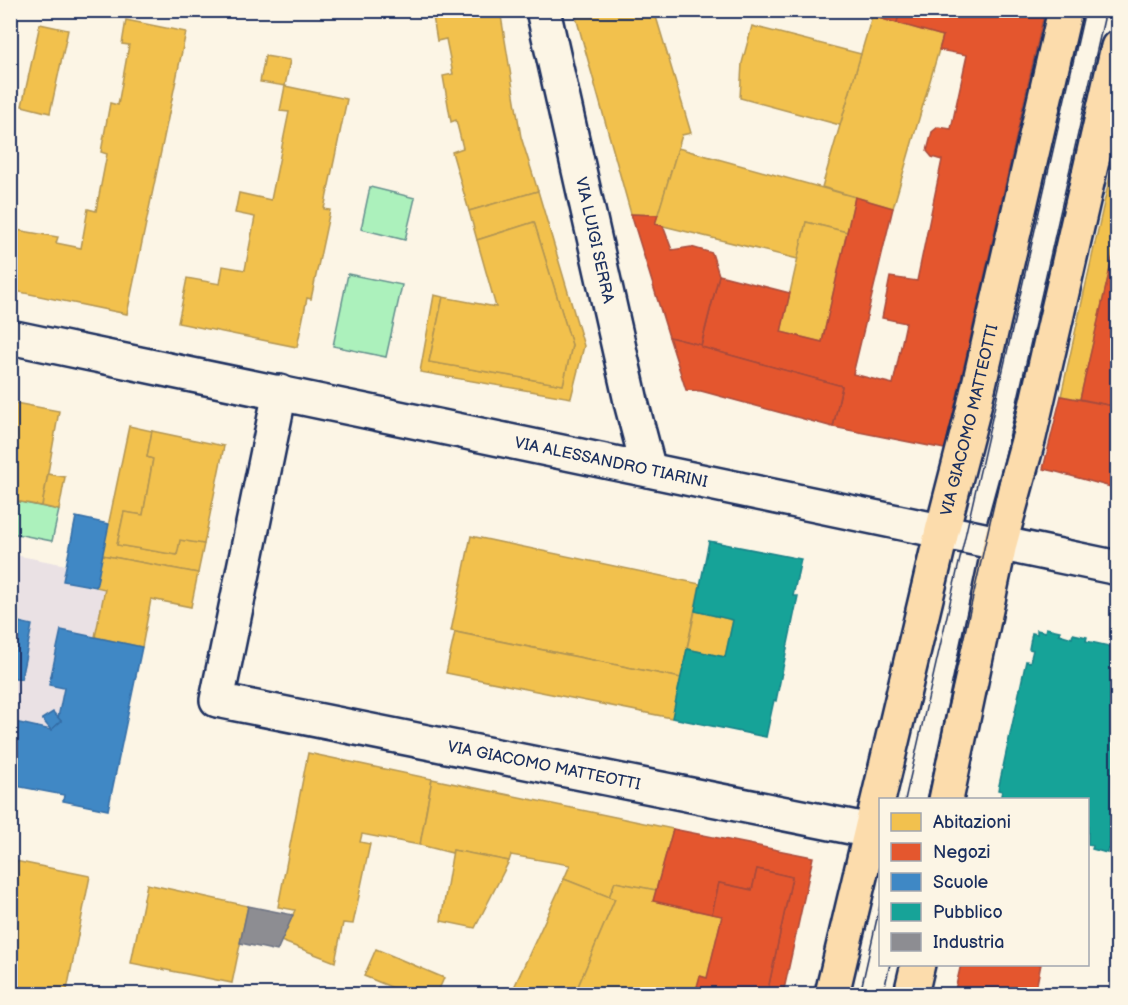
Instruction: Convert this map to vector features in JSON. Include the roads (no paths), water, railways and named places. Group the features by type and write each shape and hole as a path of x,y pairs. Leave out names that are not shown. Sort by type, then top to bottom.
{"main road":[{"name":"VIA GIACOMO MATTEOTTI","path":"832,994 942,531 972,415 1065,10"},
{"path":"946,798 1000,543 1029,437 1118,47"},
{"path":"911,994 918,966"}],"street":[{"name":"VIA LUIGI SERRA","path":"543,10 632,406 649,470"},
{"name":"VIA ALESSANDRO TIARINI","path":"10,337 1118,568"},
{"name":"VIA GIACOMO MATTEOTTI","path":"280,392 217,700 871,831"}],"tram line":[{"path":"905,798 1085,10"},
{"path":"927,798 1106,10"},
{"path":"860,994 879,909"},
{"path":"883,994 890,966"}]}
